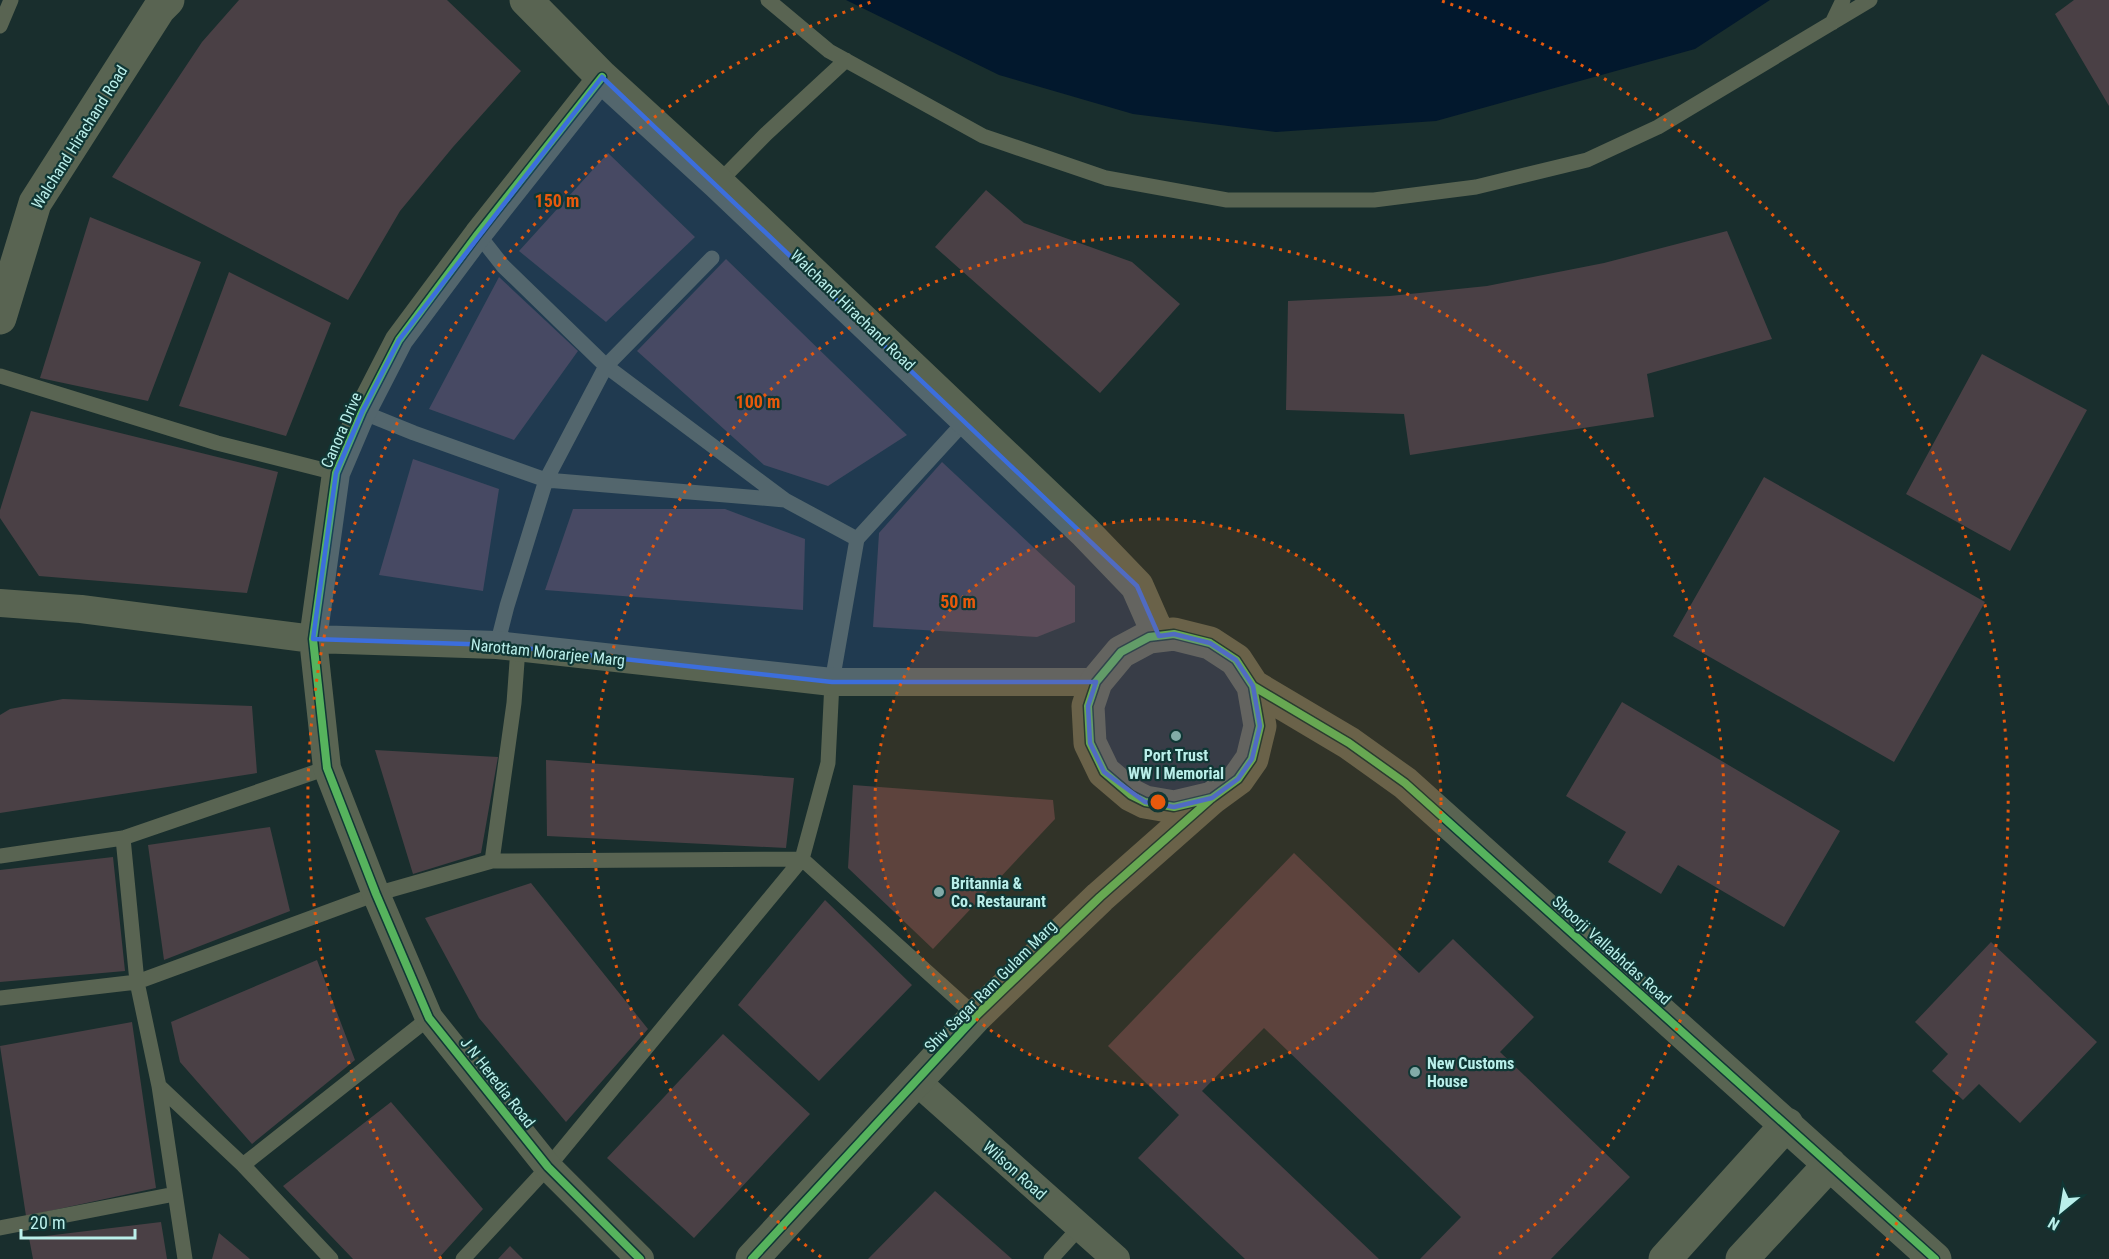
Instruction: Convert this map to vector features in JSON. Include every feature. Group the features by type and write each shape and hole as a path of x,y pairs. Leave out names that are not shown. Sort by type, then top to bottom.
{"street":[{"name":"Walchand Hirachand Road","path":"0,318 36,203 159,9 168,0"},
{"name":"Walchand Hirachand Road","path":"525,0 602,77 718,183 1085,532 1137,586 1159,636"},
{"name":"Canora Drive","path":"375,894 327,768 314,639 336,473 362,412 399,340 478,234 602,77"},
{"name":"Narottam Morarjee Marg","path":"0,603 81,609 314,639 507,647 832,682 1096,682"},
{"path":"1174,634 1210,643 1236,660 1253,686 1260,726 1252,759 1238,779 1212,798 1174,807 1145,802 1131,795 1104,772 1090,743 1088,706 1096,682 1120,652 1149,637 1174,634"},
{"name":"Shoorji Vallabhdas Road","path":"1253,686 1349,743 1405,783 1935,1259"},
{"name":"Shiv Sagar Ram Gulam Marg","path":"752,1259 975,1016 1100,897 1212,798"},
{"name":"J N Heredia Road","path":"375,894 429,1018 548,1167 640,1259"},
{"name":"Wilson Road","path":"915,1080 1116,1259"},
{"path":"1665,1259 1787,1124"},
{"path":"1742,1259 1830,1164"}],"lane":[{"path":"0,26 11,0"},
{"path":"768,0 829,51 983,136 1106,178 1227,200 1374,200 1476,187 1587,160 1658,128 1870,0"},
{"path":"1832,23 1843,0"},
{"path":"718,183 766,134 846,60"},
{"path":"478,234 503,266 606,366 785,500 856,538"},
{"path":"492,861 514,703 507,647 507,606 546,480 606,366 712,258"},
{"path":"0,376 218,442 336,473"},
{"path":"362,412 546,480 785,500"},
{"path":"463,1259 548,1167 802,859 828,763 832,682 856,538 967,419"},
{"path":"0,856 123,838 327,768"},
{"path":"123,838 137,982 159,1086 185,1259"},
{"path":"0,998 137,982 375,894 492,861 802,859 975,1016"},
{"path":"243,1165 429,1018"},
{"path":"159,1086 243,1165 331,1259"},
{"path":"0,1228 175,1194"},
{"path":"1051,1259 1080,1227"}],"highlighted area":[{"path":"602,77 1137,586 1159,636 1174,634 1210,643 1236,660 1253,686 1260,726 1252,759 1238,779 1212,798 1174,807 1145,802 1104,772 1090,743 1088,706 1096,682 832,682 497,645 313,639 336,473 362,412 399,340"}],"water":[{"path":"846,0 1770,0 1695,49 1436,121 1276,132 1133,114 999,75"}],"building":[{"path":"239,0 447,0 521,71 400,211 348,300 112,177 202,42"},
{"path":"2074,0 2109,0 2109,106 2055,14"},
{"path":"608,153 695,237 606,322 519,251"},
{"path":"986,190 1024,223 1132,262 1180,304 1100,393 935,247"},
{"path":"90,217 201,262 148,401 40,378"},
{"path":"1727,231 1772,339 1647,374 1654,417 1410,455 1404,414 1286,410 1288,301 1390,296 1487,286 1604,263"},
{"path":"726,259 907,435 828,486 764,465 637,351"},
{"path":"229,272 331,323 286,436 179,406"},
{"path":"499,277 578,351 514,440 429,409"},
{"path":"1982,354 2087,410 2010,551 1906,494"},
{"path":"31,411 278,472 247,593 39,576 0,518 0,510"},
{"path":"413,459 499,489 483,591 379,575"},
{"path":"942,462 1075,586 1075,622 1037,637 873,627 879,533"},
{"path":"1764,477 1985,602 1894,762 1673,636"},
{"path":"573,509 725,509 805,539 803,610 545,590"},
{"path":"63,699 252,706 257,773 0,813 0,715 10,709"},
{"path":"1622,702 1840,831 1784,927 1678,865 1661,894 1608,862 1626,832 1566,796"},
{"path":"375,750 498,757 481,853 413,874"},
{"path":"546,760 794,778 786,848 547,836"},
{"path":"853,785 1053,800 1055,819 933,949 848,868"},
{"path":"270,827 290,911 164,960 148,845"},
{"name":"New Customs House","path":"1294,853 1419,973 1453,939 1534,1017 1500,1052 1630,1177 1551,1259 1420,1259 1461,1217 1264,1028 1202,1091 1379,1259 1245,1259 1138,1158 1179,1115 1108,1046"},
{"path":"113,857 125,971 0,982 0,870"},
{"path":"531,883 648,1029 566,1122 479,1018 425,918"},
{"path":"825,900 912,985 819,1081 738,1005"},
{"path":"1991,942 2097,1042 2020,1123 1979,1084 1963,1100 1932,1071 1948,1054 1915,1022"},
{"path":"317,960 355,1060 252,1144 180,1062 171,1022"},
{"path":"132,1022 156,1188 26,1216 0,1046"},
{"path":"723,1034 810,1114 694,1238 607,1158"},
{"path":"391,1102 483,1209 438,1259 353,1259 283,1186"},
{"path":"935,1191 1012,1259 868,1259"},
{"path":"161,1222 167,1259 33,1259 29,1238"},
{"path":"219,1233 250,1259 212,1259"},
{"path":"510,1246 523,1259 498,1259"}],"cycle path":[{"path":"602,77 478,234 399,340 362,412 336,473 313,639 327,768 376,894 429,1018 548,1167 640,1259"},
{"path":"752,1259 976,1016 1100,897 1212,798 1238,779 1252,759 1260,726 1253,686 1236,660 1210,643 1174,634 1149,637 1121,652 1096,682 1088,706 1090,743 1104,772 1131,795 1145,802 1174,807 1212,798"},
{"path":"1253,686 1349,743 1405,783 1935,1259"}],"place":[{"name":"Port Trust WW I Memorial","path":"1176,736"},
{"name":"Britannia & Co. Restaurant","path":"939,892"},
{"name":"New Customs House","path":"1415,1072"}]}
